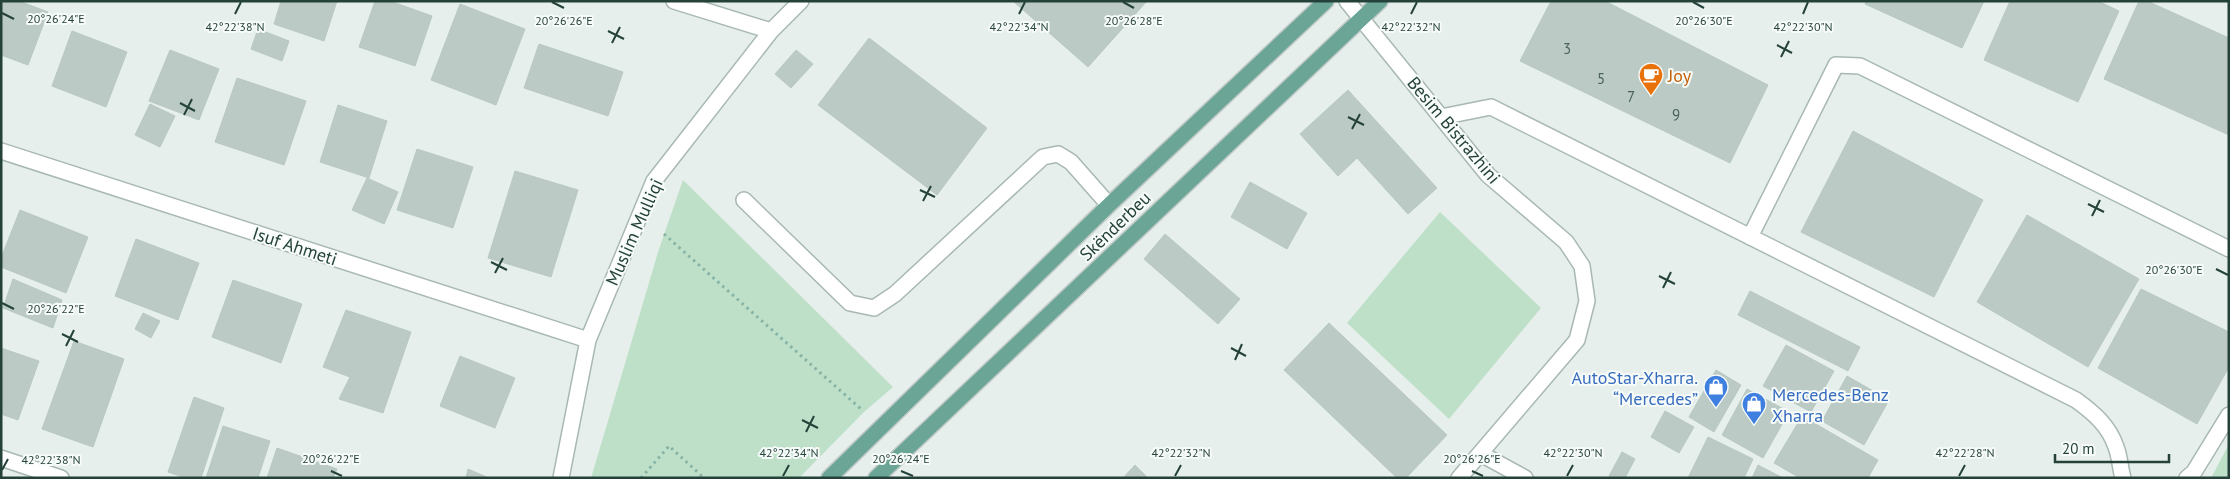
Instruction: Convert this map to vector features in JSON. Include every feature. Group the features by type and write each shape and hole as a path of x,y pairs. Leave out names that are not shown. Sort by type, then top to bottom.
{"main road":[{"name":"Skënderbeu","path":"829,478 1109,205 1326,1"},
{"name":"Skënderbeu","path":"876,478 1380,1"}],"street":[{"path":"674,1 771,31"},
{"name":"Muslim Mulliqi","path":"561,478 588,340 654,181 771,31 801,1"},
{"name":"Besim Bistrazhini","path":"1347,1 1488,175 1566,242 1582,266 1587,301 1577,340 1459,478"},
{"path":"1750,237 1836,65 1860,66 2229,250"},
{"path":"1441,117 1491,107 2076,400 2093,412 2108,429 2117,448 2123,478"},
{"name":"Isuf Ahmeti","path":"1,151 588,340"},
{"path":"744,200 850,303 874,308 895,294 1043,157 1058,154 1071,162 1109,205"},
{"path":"2187,478 2194,472 2229,415"},
{"path":"1481,454 1525,478"},
{"path":"1,458 61,478"}],"path":[{"path":"664,234 864,412"},
{"path":"641,478 669,446 704,478"}],"green space":[{"path":"683,180 893,387 864,412 799,478 591,478 659,249"},
{"path":"1440,212 1541,308 1449,419 1347,323"},
{"path":"2229,444 2229,478 2211,478"}],"building":[{"path":"1,1 19,1 48,12 28,65 1,55"},
{"path":"281,1 337,1 324,41 274,24"},
{"path":"375,1 390,1 432,16 415,66 359,47"},
{"path":"1013,1 1147,1 1088,67"},
{"path":"1551,1 1605,1 1768,85 1730,163 1520,61"},
{"path":"1866,1 1984,1 1962,48 1865,4"},
{"path":"2010,1 2098,1 2119,11 2078,102 1984,60"},
{"path":"2139,1 2147,1 2229,38 2229,135 2104,79"},
{"path":"460,4 525,29 496,105 431,80"},
{"path":"258,29 289,41 282,61 251,49"},
{"path":"72,31 127,52 106,107 52,86"},
{"path":"869,38 987,128 937,195 818,105"},
{"path":"539,44 623,72 608,116 524,88"},
{"path":"170,50 219,69 199,120 149,101"},
{"path":"796,50 813,64 791,88 775,74"},
{"path":"237,78 306,101 284,165 215,142"},
{"path":"1348,90 1437,188 1408,214 1357,158 1338,176 1300,134"},
{"path":"150,104 175,116 160,147 135,135"},
{"path":"338,105 387,121 369,178 320,162"},
{"path":"1853,131 1983,200 1934,297 1801,232"},
{"path":"417,149 473,167 453,228 397,210"},
{"path":"515,171 578,190 551,277 488,258"},
{"path":"367,178 398,192 384,224 352,210"},
{"path":"1250,182 1307,213 1287,249 1231,217"},
{"path":"20,210 88,237 66,293 1,267 1,258"},
{"path":"2027,215 2139,279 2088,367 1977,302"},
{"path":"1165,234 1240,299 1218,324 1144,259"},
{"path":"136,239 199,263 178,320 115,296"},
{"path":"13,279 62,300 53,328 3,308"},
{"path":"233,280 302,304 281,363 212,337"},
{"path":"2141,289 2229,332 2229,367 2197,424 2098,368"},
{"path":"1750,291 1860,347 1848,371 1738,315"},
{"path":"346,310 411,332 383,413 339,399 350,377 323,367"},
{"path":"143,313 160,321 151,338 135,329"},
{"path":"1329,323 1447,435 1406,478 1397,478 1284,370"},
{"path":"74,341 124,359 93,447 42,429"},
{"path":"1786,345 1834,371 1811,412 1763,386"},
{"path":"1,348 39,361 18,420 1,414"},
{"path":"460,356 515,378 495,428 440,406"},
{"path":"1716,370 1741,385 1714,432 1689,417"},
{"path":"1847,376 1889,400 1864,445 1822,421"},
{"path":"1747,389 1789,412 1763,458 1722,435"},
{"path":"194,397 224,408 201,478 186,478 168,472"},
{"path":"1665,411 1694,427 1679,453 1651,437"},
{"path":"1802,416 1878,460 1868,478 1800,478 1774,463"},
{"path":"223,426 270,441 258,478 206,478"},
{"path":"1708,437 1753,459 1744,478 1688,478"},
{"path":"277,448 337,469 333,478 267,478"},
{"path":"1622,452 1635,459 1625,478 1613,478 1609,476"},
{"path":"1135,465 1148,478 1123,478"},
{"path":"1758,465 1783,478 1752,478"},
{"path":"468,469 489,478 466,478"}],"place":[{"name":"Joy","path":"1651,96"},
{"name":"AutoStar-Xharra. “Mercedes”","path":"1716,408"},
{"name":"Mercedes-Benz Xharra","path":"1754,425"}]}
